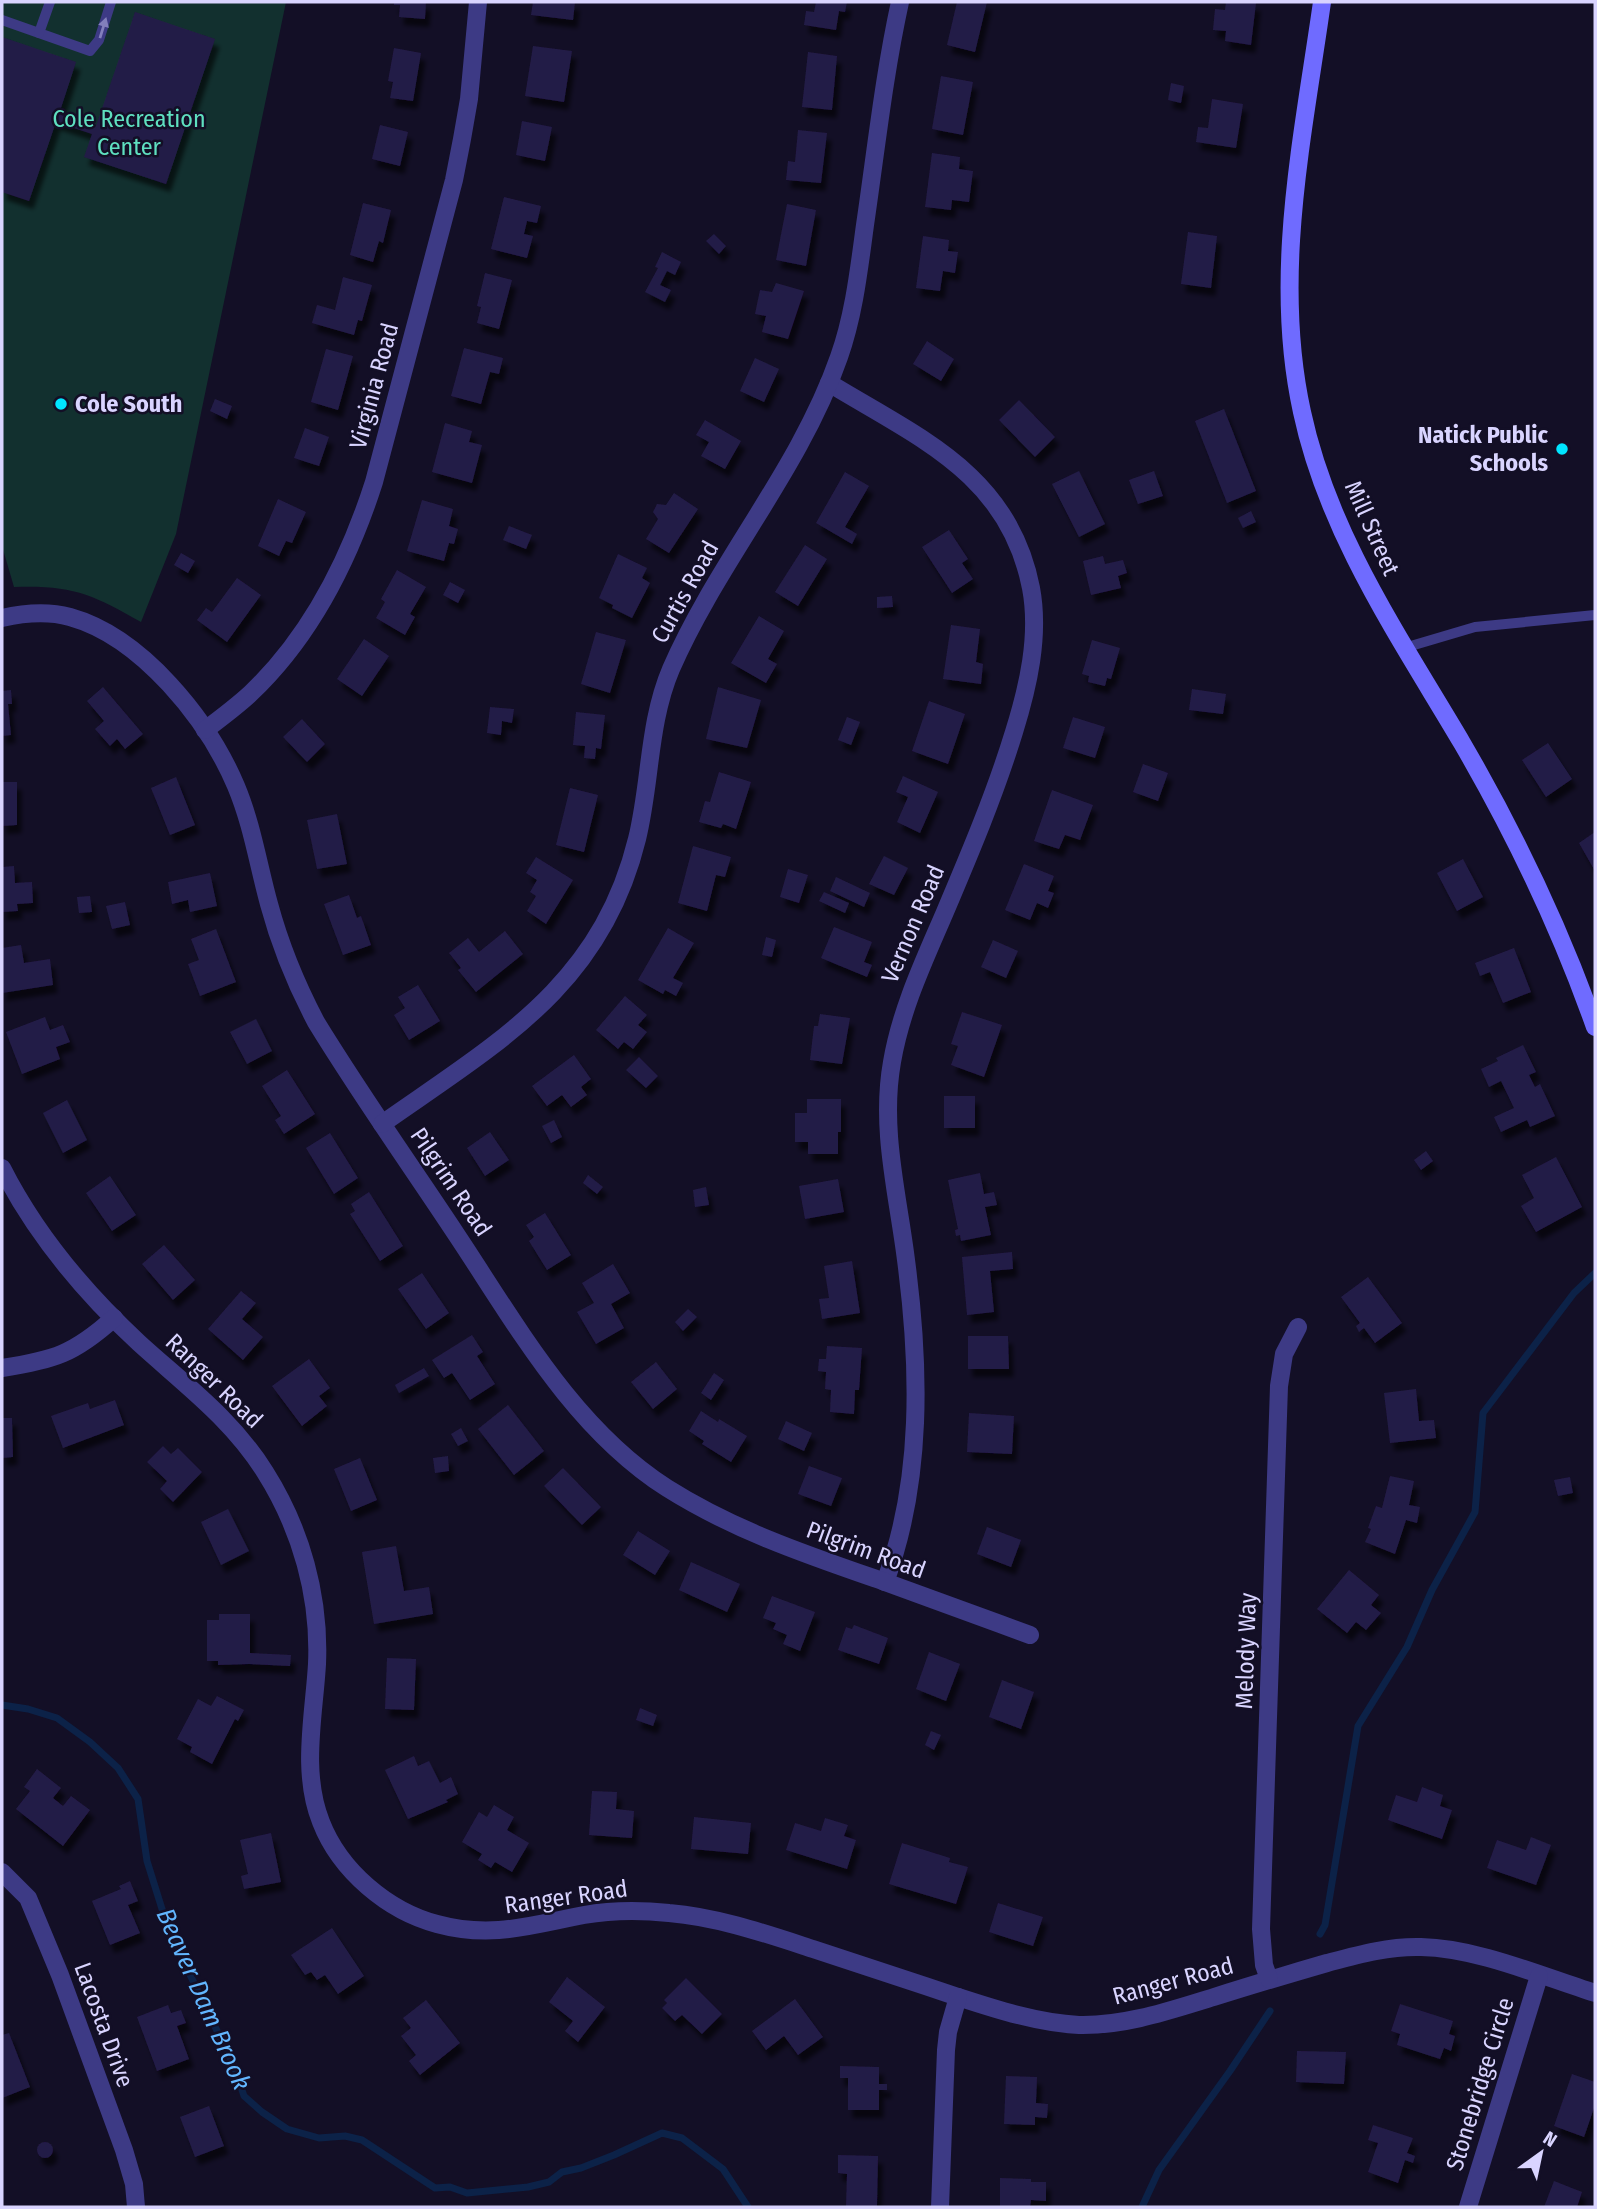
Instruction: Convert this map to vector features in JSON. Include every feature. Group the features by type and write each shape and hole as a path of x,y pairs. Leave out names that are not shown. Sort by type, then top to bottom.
{"street":[{"name":"Virginia Road","path":"205,730 251,693 295,642 334,582 362,519 454,180 469,99 478,2"},
{"name":"Curtis Road","path":"382,1124 504,1039 528,1018 554,992 595,941 609,915 633,856 655,723 670,671 698,615 801,441 829,383 843,343 855,293 885,84 900,2"},
{"name":"Mill Street","path":"1322,2 1291,225 1289,272 1292,335 1302,412 1339,523 1404,648 1463,744 1519,846 1562,939 1595,1027"},
{"name":"Vernon Road","path":"829,383 942,452 985,489 1003,513 1015,537 1032,591 1034,620 1027,682 1007,755 978,835 905,1007 891,1064 888,1125 912,1313 915,1379 914,1427 907,1498 901,1535 885,1582"},
{"name":"Pilgrim Road","path":"2,618 44,613 69,616 119,639 163,678 205,730 222,757 247,813 269,905 285,956 301,993 333,1049 382,1124 555,1380 606,1439 665,1487 736,1527 1030,1635"},
{"name":"Ranger Road","path":"2,1168 45,1238 80,1283 114,1318 229,1423 265,1472 285,1508 306,1561 317,1628 310,1763 319,1819 333,1847 347,1864 379,1895 404,1912 459,1929 490,1931 520,1929 614,1911 675,1913 710,1919 788,1941 1021,2016 1081,2025 1142,2018 1269,1979 1394,1948 1422,1947 1483,1957 1595,1993"},
{"path":"2,1368 68,1352 95,1335 114,1318"},
{"name":"Melody Way","path":"1269,1979 1261,1929 1279,1386 1284,1354 1298,1327"},
{"name":"Lacosta Drive","path":"2,1872 28,1898 60,1975 124,2150 134,2183 136,2207"},
{"name":"Stonebridge Circle","path":"1468,2207 1539,1976"},
{"path":"940,2207 946,2050 958,1997"}],"lane":[{"path":"39,33 50,2"},
{"path":"2,20 90,51 99,40 111,2"},
{"path":"1404,648 1475,626 1595,615"}],"green space":[{"name":"Cole Recreation Center","path":"2,2 286,2 176,534 141,622 109,604 81,593 51,588 14,587 2,546"}],"building":[{"path":"394,2 426,2 425,19 399,17 400,5 394,5"},
{"path":"533,2 575,2 573,20 531,15"},
{"path":"816,2 847,2 845,12 839,11 836,30 804,25 806,11 814,12"},
{"path":"957,2 987,2 975,52 947,45"},
{"path":"1226,2 1256,3 1251,45 1225,41 1226,31 1213,30 1215,9 1225,10"},
{"path":"135,12 215,39 166,184 84,157 92,134 56,122 29,201 2,192 2,37 76,62 59,114 96,126"},
{"path":"533,46 572,51 564,102 525,96"},
{"path":"394,48 421,53 413,101 390,98 393,82 388,81"},
{"path":"808,52 837,56 832,110 802,107"},
{"path":"941,76 973,82 963,135 932,129"},
{"path":"1171,83 1184,86 1181,103 1168,100"},
{"path":"1212,99 1243,104 1236,148 1196,142 1198,127 1208,128"},
{"path":"522,121 552,127 545,161 516,155"},
{"path":"380,125 408,132 400,166 372,159"},
{"path":"798,130 827,133 821,183 786,180 788,161 795,162"},
{"path":"932,153 960,157 959,169 973,171 969,202 952,200 951,210 925,207"},
{"path":"504,197 541,206 537,223 527,221 524,234 533,236 527,258 491,249"},
{"path":"363,203 391,210 383,243 379,241 373,262 350,255"},
{"path":"787,204 816,210 806,266 776,260"},
{"path":"1188,232 1217,236 1211,288 1181,284"},
{"path":"714,234 726,246 719,254 706,241"},
{"path":"923,236 949,240 948,251 958,252 955,273 943,271 940,291 916,288"},
{"path":"662,252 681,262 675,275 667,271 660,285 671,290 665,302 645,292 658,268 655,267"},
{"path":"485,273 512,280 499,329 477,323 481,307 477,306"},
{"path":"343,277 372,285 362,321 358,320 354,335 312,323 317,305 335,310"},
{"path":"776,283 804,291 788,339 762,332 766,316 755,314 760,290 772,292"},
{"path":"927,341 954,359 941,381 913,364"},
{"path":"464,348 503,358 499,374 490,372 481,404 451,396"},
{"path":"326,349 353,356 338,410 311,402"},
{"path":"755,358 779,369 764,402 740,391"},
{"path":"215,399 232,406 227,419 210,411"},
{"path":"1019,400 1055,437 1035,457 999,420"},
{"path":"1224,409 1256,491 1227,503 1195,421"},
{"path":"705,420 741,441 725,469 701,456 709,442 696,435"},
{"path":"445,423 472,431 469,442 482,445 472,483 432,472"},
{"path":"305,428 329,437 319,466 294,458"},
{"path":"1079,471 1105,524 1079,537 1052,484"},
{"path":"1154,471 1163,496 1138,504 1129,480"},
{"path":"845,472 869,486 845,527 857,534 852,544 816,523"},
{"path":"674,493 698,509 669,553 646,539 658,519 653,512 657,504 666,505"},
{"path":"278,499 306,512 292,543 286,541 279,556 258,546"},
{"path":"422,500 453,509 449,526 458,529 454,544 449,543 444,561 407,551"},
{"path":"1251,511 1256,522 1243,528 1238,518"},
{"path":"509,526 532,535 526,549 503,540"},
{"path":"949,530 968,559 962,563 973,579 952,593 922,547"},
{"path":"805,545 827,559 798,606 775,592"},
{"path":"181,553 195,561 188,573 174,565"},
{"path":"618,554 647,568 642,578 650,583 632,618 599,598"},
{"path":"1103,556 1105,564 1123,560 1127,573 1118,576 1121,588 1091,595 1083,561"},
{"path":"397,570 426,587 410,614 415,617 405,635 376,618 385,602 381,599"},
{"path":"237,578 261,595 227,642 197,620 206,608 212,612"},
{"path":"450,582 465,590 458,603 443,595"},
{"path":"892,596 893,607 877,608 877,597"},
{"path":"759,616 784,631 768,659 777,664 766,683 731,663"},
{"path":"951,625 980,629 976,662 983,664 981,684 943,679"},
{"path":"596,632 626,640 610,693 581,684"},
{"path":"364,639 389,656 362,696 337,679"},
{"path":"1092,640 1120,648 1111,679 1107,678 1105,686 1088,682 1089,676 1082,674"},
{"path":"103,687 143,734 125,749 117,739 110,746 95,729 104,721 87,701"},
{"path":"718,687 761,700 747,748 706,739"},
{"path":"1192,689 1226,694 1223,714 1189,710"},
{"path":"11,690 12,704 8,704 11,735 2,736 2,691"},
{"path":"929,701 965,714 948,764 912,751"},
{"path":"490,707 514,709 512,723 502,721 501,735 487,733"},
{"path":"576,712 605,715 601,749 596,748 595,759 584,758 585,746 573,745"},
{"path":"847,717 860,722 851,745 838,740"},
{"path":"1073,717 1105,727 1095,758 1063,748"},
{"path":"302,719 325,744 307,762 283,737"},
{"path":"1548,743 1572,779 1546,797 1522,760"},
{"path":"1143,764 1168,773 1158,801 1133,792"},
{"path":"719,772 751,782 736,829 723,824 721,828 699,822 705,801 710,802"},
{"path":"903,776 938,792 920,833 897,822 908,797 896,792"},
{"path":"176,777 195,825 170,835 151,788"},
{"path":"2,782 17,782 17,825 2,826"},
{"path":"570,788 598,795 584,852 556,845"},
{"path":"1052,790 1093,805 1080,840 1065,835 1059,849 1034,841"},
{"path":"337,814 347,864 317,869 307,820"},
{"path":"1595,832 1595,871 1579,843"},
{"path":"693,846 731,857 725,877 716,875 707,911 678,903"},
{"path":"884,856 908,868 894,895 869,884"},
{"path":"536,857 573,880 546,924 527,911 536,896 530,892 537,880 526,873"},
{"path":"1463,859 1483,897 1457,911 1437,873"},
{"path":"1024,864 1054,876 1048,891 1054,893 1048,908 1037,903 1030,920 1005,910"},
{"path":"14,866 15,883 32,882 33,903 17,904 18,911 2,912 2,867"},
{"path":"788,869 808,875 799,903 780,897"},
{"path":"210,873 217,906 190,912 188,900 172,904 168,882"},
{"path":"836,877 870,893 864,907 830,891"},
{"path":"824,892 849,903 845,913 819,901"},
{"path":"349,895 357,918 361,916 371,945 343,955 324,904"},
{"path":"90,896 92,912 79,913 77,897"},
{"path":"125,902 130,925 112,929 106,906"},
{"path":"834,927 872,942 864,962 872,965 867,977 821,958"},
{"path":"668,928 694,943 673,978 683,983 676,996 665,990 663,994 638,980"},
{"path":"216,929 236,982 200,996 188,964 199,960 191,939"},
{"path":"505,931 523,954 476,992 458,970 461,968 449,953 468,938 479,952"},
{"path":"766,937 776,940 772,957 762,955"},
{"path":"993,940 1018,951 1006,978 981,967"},
{"path":"21,945 24,963 50,959 53,985 2,993 2,948"},
{"path":"1514,948 1531,992 1503,1003 1490,972 1480,976 1475,963"},
{"path":"418,985 440,1021 409,1040 394,1015 405,1008 398,997"},
{"path":"625,996 647,1015 638,1025 647,1032 633,1049 624,1042 618,1049 596,1030"},
{"path":"962,1012 1002,1025 984,1077 951,1065 958,1046 951,1044"},
{"path":"820,1014 850,1018 842,1064 810,1060 814,1026 818,1026"},
{"path":"45,1017 50,1030 63,1025 70,1042 56,1047 60,1059 22,1074 6,1032"},
{"path":"256,1019 272,1051 247,1064 230,1032"},
{"path":"1523,1045 1536,1072 1529,1075 1535,1087 1540,1084 1555,1116 1530,1127 1527,1120 1501,1132 1494,1117 1514,1108 1501,1081 1489,1087 1481,1069 1498,1061 1496,1058"},
{"path":"574,1055 591,1079 581,1087 587,1095 571,1107 562,1095 547,1106 532,1086"},
{"path":"639,1057 658,1076 646,1088 626,1070"},
{"path":"287,1070 315,1114 284,1134 275,1120 281,1116 262,1086"},
{"path":"944,1096 975,1096 975,1128 944,1128"},
{"path":"807,1099 841,1099 838,1154 808,1154 808,1142 795,1142 795,1113 807,1113"},
{"path":"67,1100 87,1140 63,1153 43,1113"},
{"path":"554,1120 562,1137 551,1143 542,1126"},
{"path":"490,1132 509,1160 485,1176 467,1148"},
{"path":"330,1133 358,1178 334,1194 306,1148"},
{"path":"1426,1151 1433,1161 1421,1170 1414,1160"},
{"path":"1556,1157 1582,1207 1536,1232 1521,1206 1534,1198 1522,1175"},
{"path":"980,1173 984,1194 994,1192 997,1205 985,1207 991,1235 961,1241 960,1235 956,1236 955,1230 958,1229 948,1180"},
{"path":"588,1175 603,1187 597,1194 583,1183"},
{"path":"110,1176 136,1215 112,1231 86,1193"},
{"path":"838,1179 844,1212 805,1219 799,1186"},
{"path":"706,1187 709,1205 695,1207 693,1190"},
{"path":"369,1192 403,1246 380,1261 350,1214 355,1211 351,1204"},
{"path":"545,1213 571,1255 547,1270 529,1241 534,1237 526,1225"},
{"path":"164,1245 195,1280 173,1300 142,1264"},
{"path":"1012,1252 1013,1269 990,1271 994,1312 967,1315 962,1257"},
{"path":"852,1261 860,1313 822,1319 819,1299 829,1298 824,1266"},
{"path":"613,1264 630,1293 611,1304 624,1328 596,1344 577,1312 594,1303 582,1283"},
{"path":"422,1273 449,1313 426,1329 398,1289"},
{"path":"1368,1277 1402,1323 1375,1343 1364,1328 1359,1332 1356,1326 1360,1323 1341,1297"},
{"path":"241,1291 256,1303 242,1319 263,1337 243,1360 208,1329"},
{"path":"688,1309 697,1317 683,1331 675,1322"},
{"path":"472,1335 483,1352 477,1356 495,1384 470,1400 452,1373 444,1378 432,1360"},
{"path":"968,1336 1008,1336 1009,1369 968,1369"},
{"path":"827,1346 862,1348 854,1414 830,1412 831,1390 825,1389 826,1372 818,1371 819,1359 826,1359"},
{"path":"309,1359 330,1388 319,1396 327,1406 302,1426 272,1386"},
{"path":"656,1362 677,1389 653,1409 631,1382"},
{"path":"424,1368 429,1376 399,1393 395,1385"},
{"path":"714,1373 724,1380 711,1400 701,1393"},
{"path":"1416,1389 1419,1421 1434,1420 1436,1438 1390,1443 1384,1393"},
{"path":"115,1400 124,1425 63,1448 51,1416 88,1403 90,1409"},
{"path":"508,1405 544,1451 514,1475 478,1429"},
{"path":"701,1411 747,1436 731,1462 702,1444 704,1441 689,1431"},
{"path":"969,1413 1014,1416 1012,1454 967,1452"},
{"path":"2,1418 12,1418 13,1457 2,1458"},
{"path":"786,1421 812,1433 804,1451 778,1439"},
{"path":"461,1428 468,1441 458,1446 451,1434"},
{"path":"163,1446 171,1454 178,1448 202,1472 173,1502 160,1489 167,1481 147,1462"},
{"path":"448,1456 449,1471 435,1473 433,1458"},
{"path":"360,1458 377,1500 351,1511 334,1469"},
{"path":"809,1466 842,1478 831,1506 798,1494"},
{"path":"563,1468 601,1507 582,1525 544,1486"},
{"path":"1390,1476 1414,1481 1409,1505 1420,1507 1417,1523 1406,1520 1395,1554 1365,1542 1376,1506 1382,1508"},
{"path":"1570,1477 1573,1493 1558,1496 1554,1480"},
{"path":"228,1509 249,1551 221,1565 201,1522"},
{"path":"987,1527 1021,1540 1011,1567 977,1554"},
{"path":"638,1531 670,1551 655,1575 623,1555"},
{"path":"396,1546 404,1591 429,1587 433,1614 374,1624 362,1552"},
{"path":"691,1562 740,1584 727,1612 679,1590"},
{"path":"1349,1570 1379,1595 1371,1605 1381,1613 1366,1630 1356,1622 1347,1633 1317,1609"},
{"path":"772,1596 815,1612 800,1651 783,1644 787,1635 773,1629 776,1623 763,1618"},
{"path":"219,1614 250,1614 250,1653 291,1655 290,1666 218,1665 218,1661 207,1661 207,1620 219,1620"},
{"path":"854,1625 888,1638 879,1664 838,1650 846,1627 852,1629"},
{"path":"929,1652 960,1664 946,1701 916,1689"},
{"path":"387,1658 416,1659 414,1710 385,1709"},
{"path":"1002,1680 1034,1692 1021,1729 989,1717"},
{"path":"217,1696 244,1710 238,1721 235,1719 212,1764 190,1752 192,1747 177,1739 198,1699 211,1706"},
{"path":"640,1708 657,1715 653,1726 636,1720"},
{"path":"931,1731 941,1735 934,1750 925,1745"},
{"path":"414,1756 418,1766 429,1761 440,1783 451,1777 458,1794 446,1800 448,1802 408,1819 385,1770"},
{"path":"37,1769 61,1788 53,1798 63,1806 71,1796 90,1810 63,1846 16,1809 30,1791 24,1787"},
{"path":"1422,1787 1443,1795 1440,1806 1452,1810 1442,1839 1388,1820 1396,1795 1417,1802"},
{"path":"592,1791 617,1792 616,1809 634,1811 632,1838 589,1835"},
{"path":"494,1805 514,1817 507,1830 529,1843 512,1872 495,1862 491,1868 478,1860 482,1854 462,1842 479,1812 487,1817"},
{"path":"694,1817 751,1823 748,1854 691,1849"},
{"path":"825,1818 848,1825 844,1836 856,1840 847,1869 786,1850 795,1823 821,1831"},
{"path":"271,1833 281,1882 244,1889 241,1876 248,1874 240,1840"},
{"path":"1531,1837 1551,1845 1536,1885 1487,1868 1497,1840 1526,1850"},
{"path":"902,1843 950,1858 949,1862 968,1867 956,1904 889,1884"},
{"path":"130,1881 138,1901 128,1905 140,1933 110,1945 92,1901 121,1889 119,1886"},
{"path":"998,1903 1043,1917 1033,1946 989,1932"},
{"path":"332,1928 364,1976 338,1994 325,1975 317,1980 311,1972 305,1975 291,1955"},
{"path":"567,1977 605,2007 578,2042 565,2031 573,2021 549,2002"},
{"path":"686,1978 722,2014 702,2034 682,2015 675,2021 662,2008 667,2003 664,2000"},
{"path":"795,1999 823,2037 798,2055 784,2036 766,2050 752,2031"},
{"path":"426,2000 460,2043 420,2075 409,2061 416,2055 401,2036 411,2028 403,2018"},
{"path":"1400,2004 1453,2021 1449,2034 1455,2036 1451,2051 1444,2048 1440,2059 1397,2045 1400,2034 1391,2031"},
{"path":"168,2005 171,2013 181,2010 186,2023 177,2026 189,2059 157,2071 137,2017"},
{"path":"9,2033 30,2087 2,2098 2,2035"},
{"path":"1297,2051 1346,2052 1344,2084 1296,2082"},
{"path":"840,2066 879,2067 879,2084 887,2084 887,2090 879,2090 879,2110 848,2110 848,2078 840,2078"},
{"path":"1572,2074 1595,2082 1595,2105 1584,2137 1554,2126"},
{"path":"1006,2076 1037,2077 1036,2103 1048,2104 1047,2118 1035,2117 1035,2125 1004,2124"},
{"path":"209,2106 224,2146 195,2157 180,2117"},
{"path":"1373,2125 1413,2138 1407,2153 1415,2156 1413,2163 1405,2160 1398,2183 1368,2172 1378,2143 1368,2140"},
{"path":"45,2142 53,2150 45,2158 37,2150"},
{"path":"838,2155 878,2156 877,2206 846,2206 847,2174 838,2173"},
{"path":"1000,2178 1046,2182 1046,2201 1031,2200 1030,2207 1000,2207"},
{"path":"1554,2181 1582,2192 1577,2207 1544,2207"}],"waterway":[{"path":"1320,1934 1325,1925 1358,1726 1407,1647 1432,1590 1475,1512 1483,1413 1574,1293 1595,1273"},
{"name":"Beaver Dam Brook","path":"2,1705 57,1718 90,1742 118,1768 138,1799 147,1861 162,1909 182,1958 234,2066 244,2096 287,2129 319,2138 345,2136 362,2140 435,2188 450,2187 467,2193 528,2187 549,2182 562,2172 581,2168 662,2133 682,2138 723,2169 748,2207"},
{"path":"1142,2207 1159,2170 1270,2011"}],"place":[{"name":"Cole South","path":"61,404"},
{"name":"Natick Public Schools","path":"1562,449"}]}
